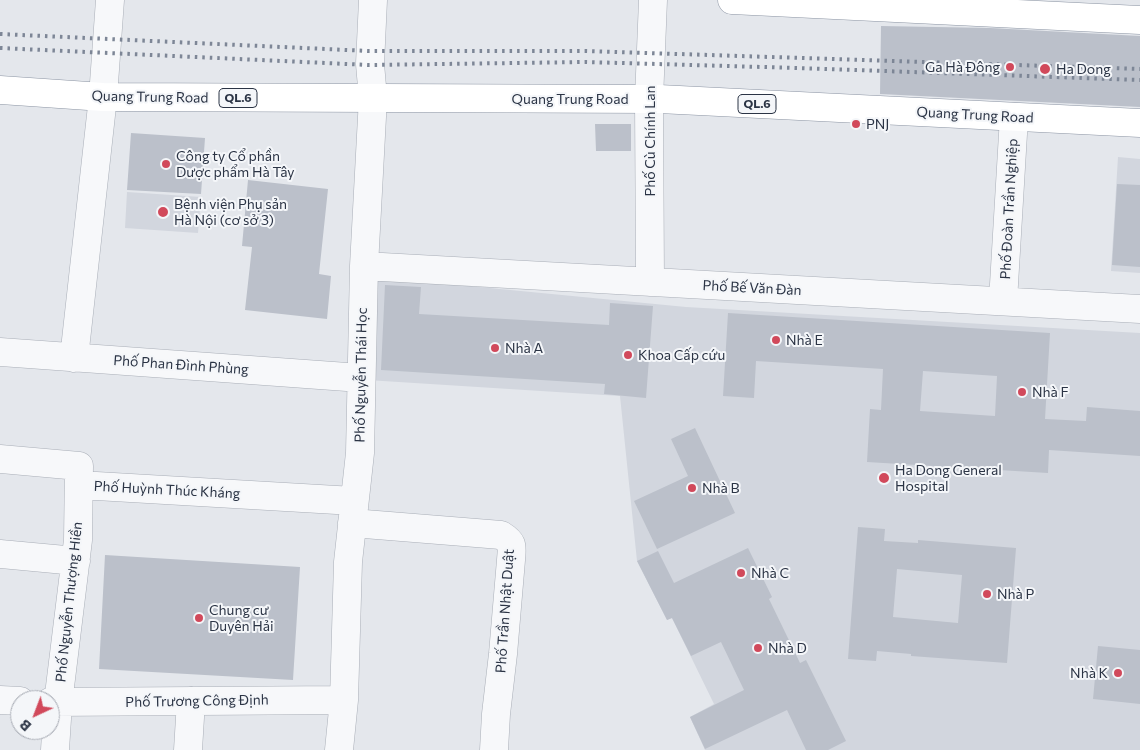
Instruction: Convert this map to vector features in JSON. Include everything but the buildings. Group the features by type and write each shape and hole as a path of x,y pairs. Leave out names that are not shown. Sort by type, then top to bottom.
{"highway":[{"path":"732,0 1140,20"},
{"name":"Quang Trung Road","path":"0,90 103,98 649,99 1140,123"}],"street":[{"path":"74,358 103,98 110,0"},
{"name":"Phố Nguyễn Thái Học","path":"339,750 344,700 348,562 360,453 364,266 373,98 370,64 373,0"},
{"name":"Phố Cù Chính Lan","path":"650,282 649,99 653,0"},
{"name":"Phố Đoàn Trần Nghiệp","path":"1003,301 1014,117"},
{"name":"Phố Bế Văn Đàn","path":"364,266 1140,309"},
{"name":"Phố Phan Đình Phùng","path":"0,352 361,378"},
{"name":"Phố Huỳnh Thúc Kháng","path":"0,459 79,466 79,485 353,512"},
{"name":"Phố Nguyễn Thượng Hiền","path":"56,690 76,561 79,485"},
{"name":"Phố Trần Nhật Duật","path":"353,512 501,535 509,540 512,547 494,750"},
{"path":"0,554 76,561"},
{"path":"188,750 191,700"},
{"name":"Phố Trương Công Định","path":"60,703 191,700 344,700"}],"shaded area":[{"path":"1118,157 1140,159 1140,273 1111,271"},
{"name":"Bệnh viện Phụ sản Hà Nội (cơ sở 3)","path":"127,192 201,197 198,233 125,228"},
{"name":"Ha Dong General Hospital","path":"376,277 686,307 1140,333 1140,750 705,750 690,717 714,704 672,618 667,620 637,561 620,396 367,380"}],"railway":[{"path":"0,34 369,51 586,51 1140,69"},
{"path":"0,48 369,65 586,62 1140,80"}],"place":[{"name":"Ga Hà Đông","path":"1010,67"},
{"name":"Ha Dong","path":"1045,69"},
{"name":"PNJ","path":"856,124"},
{"name":"Công ty Cổ phần Dược phẩm Hà Tây","path":"166,164"},
{"name":"Bệnh viện Phụ sản Hà Nội (cơ sở 3)","path":"163,212"},
{"name":"Nhà E","path":"776,340"},
{"name":"Nhà A","path":"495,348"},
{"name":"Khoa Cấp cứu","path":"628,355"},
{"name":"Nhà F","path":"1022,392"},
{"name":"Ha Dong General Hospital","path":"884,478"},
{"name":"Nhà B","path":"692,488"},
{"name":"Nhà C","path":"741,573"},
{"name":"Nhà P","path":"987,594"},
{"name":"Chung cư Duyên Hải","path":"199,618"},
{"name":"Nhà D","path":"758,648"},
{"name":"Nhà K","path":"1118,673"}]}
